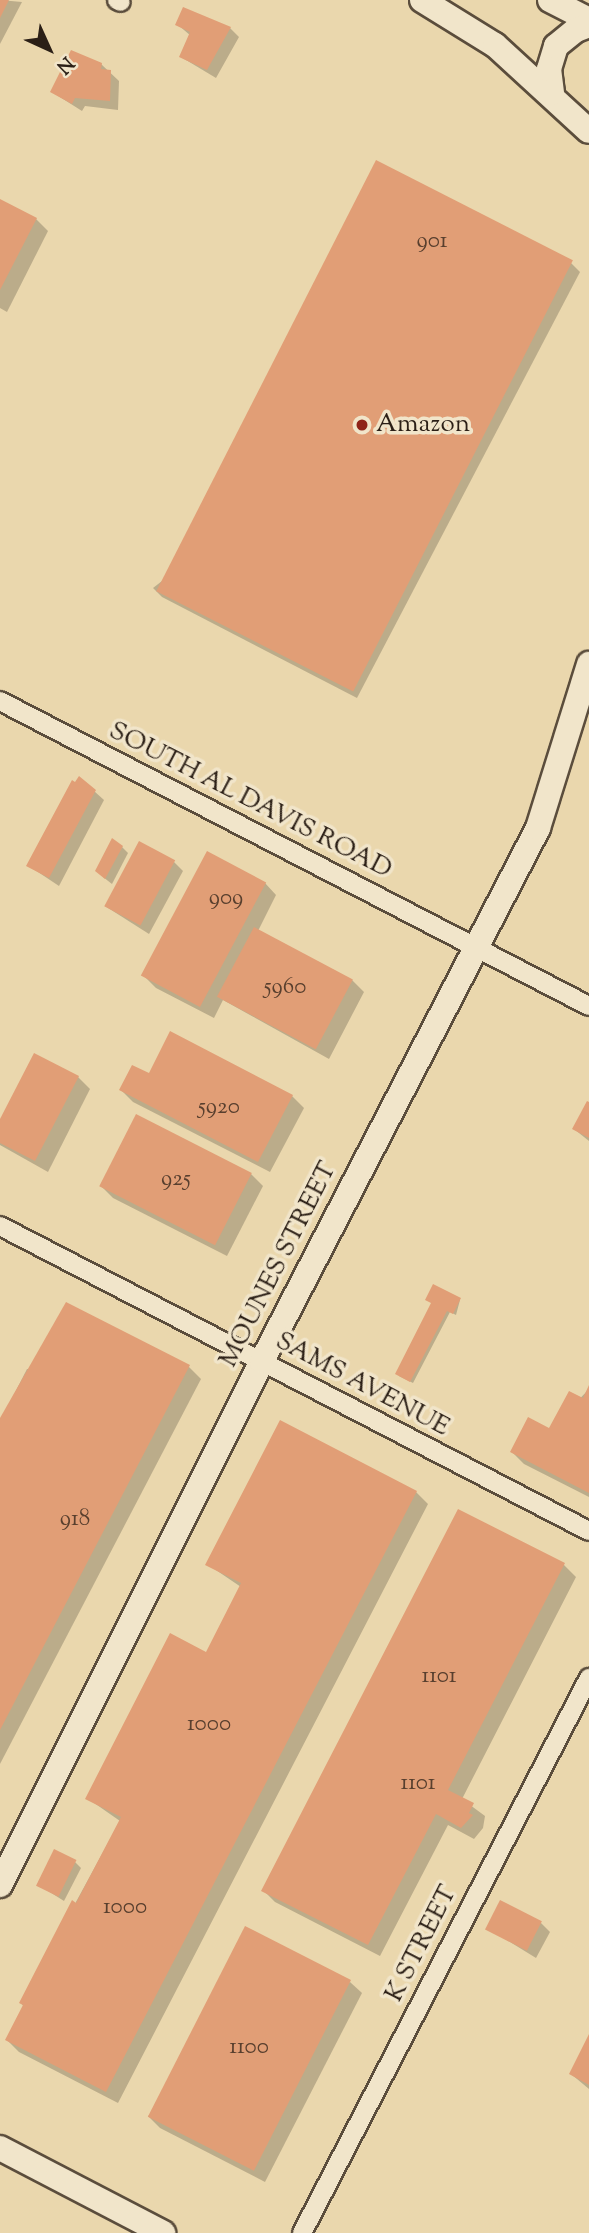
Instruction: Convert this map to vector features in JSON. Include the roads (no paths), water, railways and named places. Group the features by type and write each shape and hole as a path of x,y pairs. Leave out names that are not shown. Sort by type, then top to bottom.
{"main road":[{"path":"422,0 495,45 552,93 589,131"},
{"path":"550,0 589,23"},
{"path":"552,93 549,69 556,46 589,23"},
{"name":"MOUNES STREET","path":"0,1885 262,1361 538,828 589,664"},
{"path":"0,2148 163,2233"}],"street":[{"name":"SOUTH AL DAVIS ROAD","path":"0,701 589,1006"},
{"name":"SAMS AVENUE","path":"0,1226 589,1531"},
{"name":"K STREET","path":"302,2233 589,1678"}],"place":[{"name":"Amazon","path":"362,425"}]}
